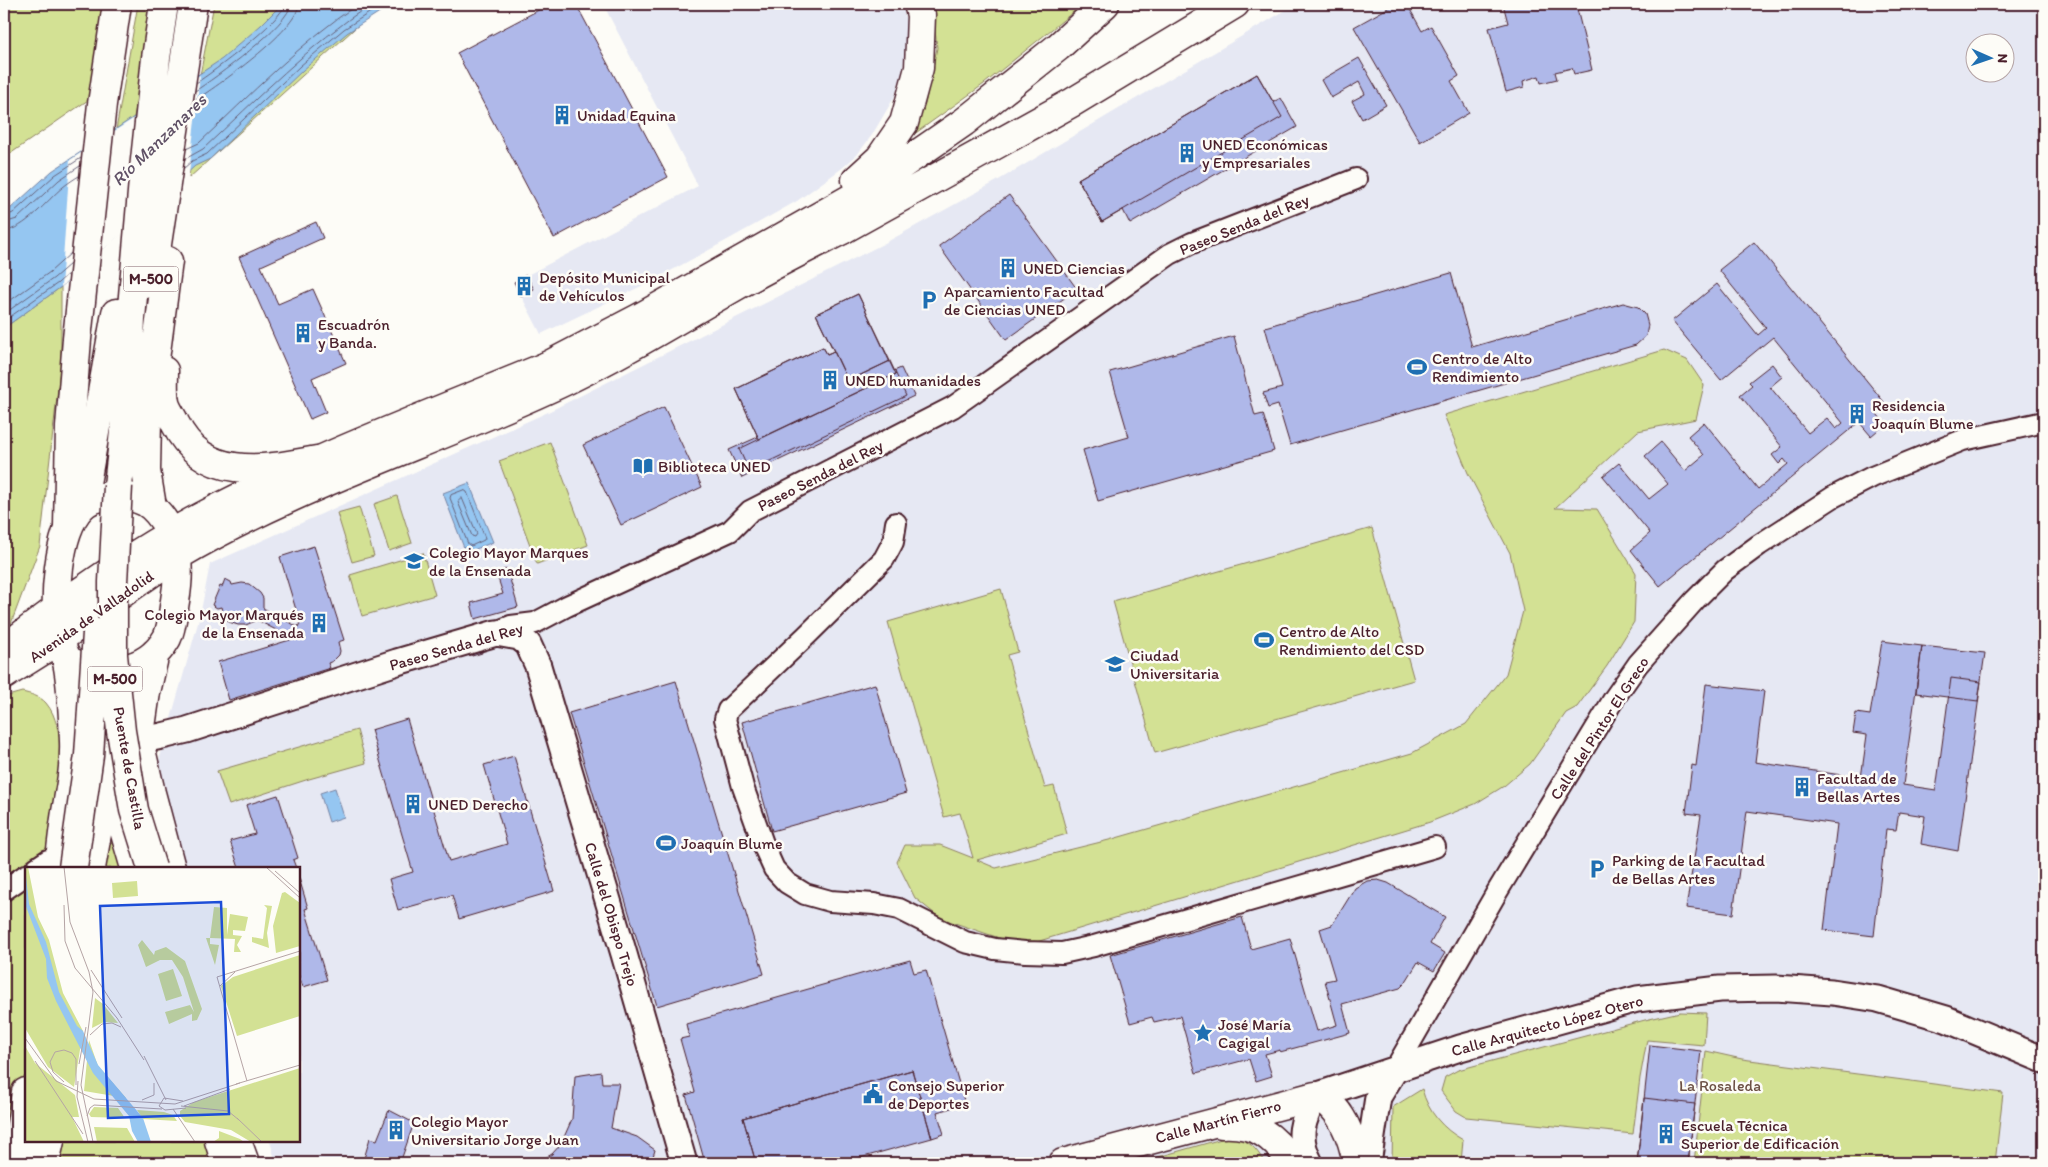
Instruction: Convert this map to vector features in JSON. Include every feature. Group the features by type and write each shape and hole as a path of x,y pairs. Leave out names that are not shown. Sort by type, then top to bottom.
{"main road":[{"path":"57,866 72,774 74,742 70,692 57,608 60,555 75,516 70,427 77,339 102,104 117,4"},
{"name":"M-500","path":"57,866 91,728 100,568 118,486 126,414 131,319 144,169 164,4"},
{"name":"M-500","path":"126,414 136,372 194,4"},
{"path":"751,256 846,189 880,158 904,123 919,68 921,15 918,4"},
{"path":"175,545 200,518 317,460 547,366 639,318 864,191 964,122 1058,47 1105,4"},
{"path":"175,545 224,531 311,488 423,443 565,381 656,334 738,285 1074,102 1235,4"},
{"name":"M-500","path":"152,506 146,471 147,420 167,267 173,142"},
{"name":"M-500","path":"75,516 119,296 128,231 144,169"},
{"name":"M-500","path":"162,312 165,402 183,439 205,458 226,467 254,470 317,460"},
{"name":"Puente de Castilla","path":"118,486 113,582 113,656 121,731 134,810 152,867"},
{"path":"63,650 83,668 106,672 135,667 155,653 167,637 176,593 175,545 152,506 137,498 101,496 75,516"},
{"name":"Avenida de Valladolid","path":"4,649 95,580 175,545"},
{"name":"Avenida de Valladolid","path":"4,675 63,650 147,575 175,545"},
{"path":"155,653 146,692 140,741 171,867"},
{"path":"70,692 122,823 135,867"},
{"path":"91,867 98,828 110,794 140,741"},
{"path":"1315,1096 1323,1098 1337,1113 1348,1131 1357,1163"},
{"name":"Calle Martín Fierro","path":"1063,1163 1315,1096"},
{"path":"15,1163 25,1098"},
{"path":"1204,1124 1230,1123 1262,1131 1274,1139 1292,1163"},
{"path":"29,1163 33,1142"},
{"path":"45,1163 50,1142"},
{"path":"219,1142 226,1163"},
{"path":"237,1142 244,1163"},
{"path":"250,1142 257,1163"}],"street":[{"name":"Paseo Senda del Rey","path":"81,718 102,742 117,745 140,741 187,730 512,626 535,623 567,606 730,532 750,511 953,407 1170,254 1192,243 1356,179"},
{"name":"Calle del Pintor El Greco","path":"1394,1070 1497,892 1615,697 1664,632 1719,576 1760,545 1826,502 1872,477 1963,440 2044,422"},
{"path":"896,523 893,542 884,559 728,710 725,719 743,787 774,869 787,883 804,894 830,901 874,904 899,909 965,942 995,949 1062,953 1094,946 1435,847"},
{"name":"Calle del Obispo Trejo","path":"538,666 538,636 546,618"},
{"name":"Calle del Obispo Trejo","path":"496,632 519,637 528,644 538,666 684,1163"},
{"path":"4,890 25,876"},
{"name":"Calle Arquitecto López Otero","path":"1315,1096 1441,1054 1637,999 1720,989 1776,988 1832,992 1878,999 1946,1019 2044,1060"},
{"path":"1419,1026 1426,1046 1441,1054"},
{"path":"1368,1163 1378,1097 1394,1070"},
{"path":"1310,1163 1301,1139 1306,1114 1315,1096"}],"shaded area":[{"path":"603,4 903,4 907,31 903,69 895,96 872,135 857,155 841,169 797,201 731,238 652,281 541,334 514,282 698,186"},
{"name":"Ciudad Universitaria","path":"1296,4 2044,4 2044,1163 276,1163 270,1142 300,1142 300,867 183,867 158,791 158,764 200,616 210,564 546,413 885,243 997,181"}],"green space":[{"path":"5,4 106,4 91,98 4,158"},
{"path":"138,4 156,4 134,117 116,130"},
{"path":"214,4 386,4 364,20 189,178 200,75"},
{"path":"932,4 1083,4 984,84 913,135 925,104 937,48"},
{"path":"61,287 61,361 40,546 9,629 4,632 4,328"},
{"path":"1664,350 1687,360 1704,385 1696,419 1638,431 1555,508 1597,509 1636,573 1634,622 1607,666 1577,707 1566,713 1530,764 1504,786 1475,804 1430,822 1023,946 940,918 915,898 897,862 905,845 940,845 973,858 960,813 944,817 888,622 1001,589 1018,652 1007,655 1045,788 1054,786 1067,834 977,860 996,868 1109,840 1412,753 1466,724 1506,674 1523,611 1510,553 1468,473 1444,415"},
{"path":"550,442 588,545 537,564 499,461"},
{"path":"397,496 412,543 389,551 374,504"},
{"path":"359,507 374,556 352,562 337,513"},
{"name":"Centro de Alto Rendimiento del CSD","path":"1372,528 1414,680 1155,753 1113,601"},
{"path":"423,553 435,595 362,616 350,575"},
{"path":"22,692 41,699 50,708 64,750 80,783 108,836 123,837 132,867 25,867 25,1142 214,1142 220,1163 4,1163 4,697"},
{"path":"357,730 366,763 229,805 217,771"},
{"path":"1680,1012 1706,1013 1704,1045 1647,1040 1633,1134 1466,1117 1456,1111 1441,1091 1445,1077 1458,1070"},
{"name":"La Rosaleda","path":"1706,1051 1742,1059 2003,1093 1995,1163 1694,1163"},
{"path":"1422,1089 1428,1105 1437,1119 1449,1131 1463,1140 1461,1163 1424,1161 1424,1163 1392,1163 1393,1107"},
{"path":"1232,1136 1252,1145 1265,1163 1137,1163"}],"water":[{"name":"Río Manzanares","path":"282,4 392,4 347,33 303,70 210,159 195,166 61,287 4,328 4,213 52,171 222,59"},
{"path":"469,483 493,542 466,553 443,493"},
{"path":"335,788 344,817 329,822 320,793"}],"pier":[{"path":"200,75 189,174 61,287 70,160"}],"building":[{"name":"Unidad Equina","path":"550,4 576,4 668,177 554,238 457,53"},
{"path":"1395,4 1407,4 1422,31 1431,26 1459,76 1451,81 1469,113 1420,142 1354,27"},
{"path":"1503,4 1556,4 1557,9 1576,5 1592,70 1574,74 1572,68 1555,72 1557,79 1541,83 1539,76 1523,81 1524,87 1506,92 1489,28 1508,23"},
{"path":"1359,58 1386,105 1362,119 1352,101 1365,94 1359,82 1331,98 1321,80"},
{"name":"UNED Económicas y Empresariales","path":"1257,74 1273,102 1281,98 1297,127 1130,224 1123,210 1102,222 1078,179"},
{"name":"UNED Económicas y Empresariales","path":"1257,74 1282,117 1102,222 1078,179"},
{"name":"UNED Ciencias","path":"1009,195 1077,289 1006,340 939,246"},
{"name":"Escuadrón y Banda.","path":"316,222 323,238 261,266 278,304 313,289 346,363 312,378 326,412 310,419 239,257"},
{"name":"Residencia Joaquín Blume","path":"1754,242 1884,402 1874,410 1885,424 1871,436 1859,422 1660,586 1631,550 1650,533 1603,476 1619,463 1649,499 1668,484 1645,456 1661,442 1685,471 1704,455 1688,436 1704,422 1758,489 1788,464 1784,459 1779,464 1772,455 1782,447 1740,395 1752,385 1749,382 1772,364 1782,377 1770,387 1808,433 1827,418 1836,429 1843,423 1773,337 1721,380 1672,321 1717,284 1758,335 1766,328 1719,270"},
{"name":"Centro de Alto Rendimiento","path":"1451,273 1472,347 1623,303 1638,307 1645,314 1648,325 1646,336 1636,345 1290,445 1278,405 1268,408 1263,393 1282,388 1265,327"},
{"name":"Depósito Municipal de Vehículos","path":"526,275 534,289 521,296 514,282"},
{"name":"UNED humanidades","path":"858,294 894,371 901,368 914,396 742,478 729,450 758,437 736,389 823,347 827,354 834,351 816,314"},
{"path":"858,294 890,361 848,381 816,314"},
{"path":"1234,336 1255,416 1263,414 1274,451 1098,501 1083,450 1129,437 1110,372"},
{"path":"823,347 827,354 834,351 848,381 890,361 896,374 759,439 736,389"},
{"path":"896,374 906,396 749,471 739,449"},
{"name":"Biblioteca UNED","path":"664,407 702,487 621,525 583,445"},
{"name":"Colegio Mayor Marqués de la Ensenada","path":"314,546 344,640 338,642 339,655 328,663 330,668 229,700 218,662 293,639 257,620 246,625 229,622 223,614 221,607 217,608 212,605 220,586 222,587 225,579 231,582 232,585 249,584 263,598 263,608 298,627 300,623 280,557"},
{"path":"507,569 518,607 475,619 471,603 503,594 496,572"},
{"name":"Facultad de Bellas Artes","path":"1882,641 1922,646 1903,785 1936,790 1951,678 1981,682 1958,851 1921,844 1925,816 1899,812 1896,830 1886,829 1874,936 1824,930 1837,824 1747,811 1733,914 1686,908 1701,815 1686,813 1692,765 1696,766 1706,684 1764,691 1755,762 1861,778 1867,735 1853,733 1856,713 1870,715"},
{"path":"1922,646 1985,653 1978,701 1916,693"},
{"path":"480,647 482,653 472,656 470,651"},
{"name":"Joaquín Blume","path":"676,681 764,974 657,1006 569,713"},
{"path":"875,684 906,793 772,831 742,722"},
{"name":"UNED Derecho","path":"407,719 449,861 507,844 484,765 514,756 554,891 459,919 452,895 398,910 389,879 413,872 371,730"},
{"path":"278,795 298,858 293,860 296,867 239,867 230,841 255,834 246,805"},
{"path":"1378,880 1388,883 1445,917 1430,944 1445,953 1434,971 1418,962 1400,988 1342,1004 1350,1033 1280,1052 1280,1050 1265,1054 1272,1076 1256,1081 1249,1059 1196,1073 1180,1016 1154,1022 1152,1017 1130,1023 1110,955 1242,917 1251,949 1290,938 1317,1031 1337,1025 1325,981 1335,979 1320,929 1332,925 1355,888 1367,881"},
{"path":"300,881 308,908 305,909 327,980 303,987 300,978"},
{"path":"910,960 914,973 926,970 965,1104 937,1112 944,1134 932,1138 912,1070 743,1118 756,1163 705,1163 686,1095 695,1092 680,1039 689,1037 686,1024"},
{"name":"Escuela Técnica Superior de Edificación","path":"1650,1045 1701,1051 1688,1163 1637,1163"},
{"name":"Consejo Superior de Deportes","path":"912,1070 932,1138 842,1163 756,1163 743,1118"},
{"path":"601,1072 602,1083 619,1083 611,1128 637,1137 655,1150 651,1163 537,1163 552,1154 561,1144 572,1119 575,1076"},
{"name":"Escuela Técnica Superior de Edificación","path":"1644,1098 1695,1104 1688,1163 1637,1163"},
{"name":"Colegio Mayor Universitario Jorge Juan","path":"389,1110 414,1123 400,1163 363,1162 370,1138 377,1140"}],"place":[{"name":"Unidad Equina","path":"562,115"},
{"name":"UNED Económicas y Empresariales","path":"1187,153"},
{"name":"UNED Ciencias","path":"1008,268"},
{"name":"Depósito Municipal de Vehículos","path":"524,286"},
{"name":"Aparcamiento Facultad de Ciencias UNED","path":"929,300"},
{"name":"Escuadrón y Banda.","path":"303,333"},
{"name":"Centro de Alto Rendimiento","path":"1417,367"},
{"name":"UNED humanidades","path":"830,380"},
{"name":"Residencia Joaquín Blume","path":"1857,414"},
{"name":"Biblioteca UNED","path":"643,466"},
{"name":"Colegio Mayor Marques de la Ensenada","path":"414,561"},
{"name":"Colegio Mayor Marqués de la Ensenada","path":"319,623"},
{"name":"Centro de Alto Rendimiento del CSD","path":"1264,640"},
{"name":"Ciudad Universitaria","path":"1115,664"},
{"name":"Facultad de Bellas Artes","path":"1802,787"},
{"name":"UNED Derecho","path":"413,804"},
{"name":"Joaquín Blume","path":"666,843"},
{"name":"Parking de la Facultad de Bellas Artes","path":"1597,869"},
{"name":"José María Cagigal","path":"1203,1033"},
{"name":"Consejo Superior de Deportes","path":"873,1094"},
{"name":"Colegio Mayor Universitario Jorge Juan","path":"396,1130"},
{"name":"Escuela Técnica Superior de Edificación","path":"1666,1134"}]}
